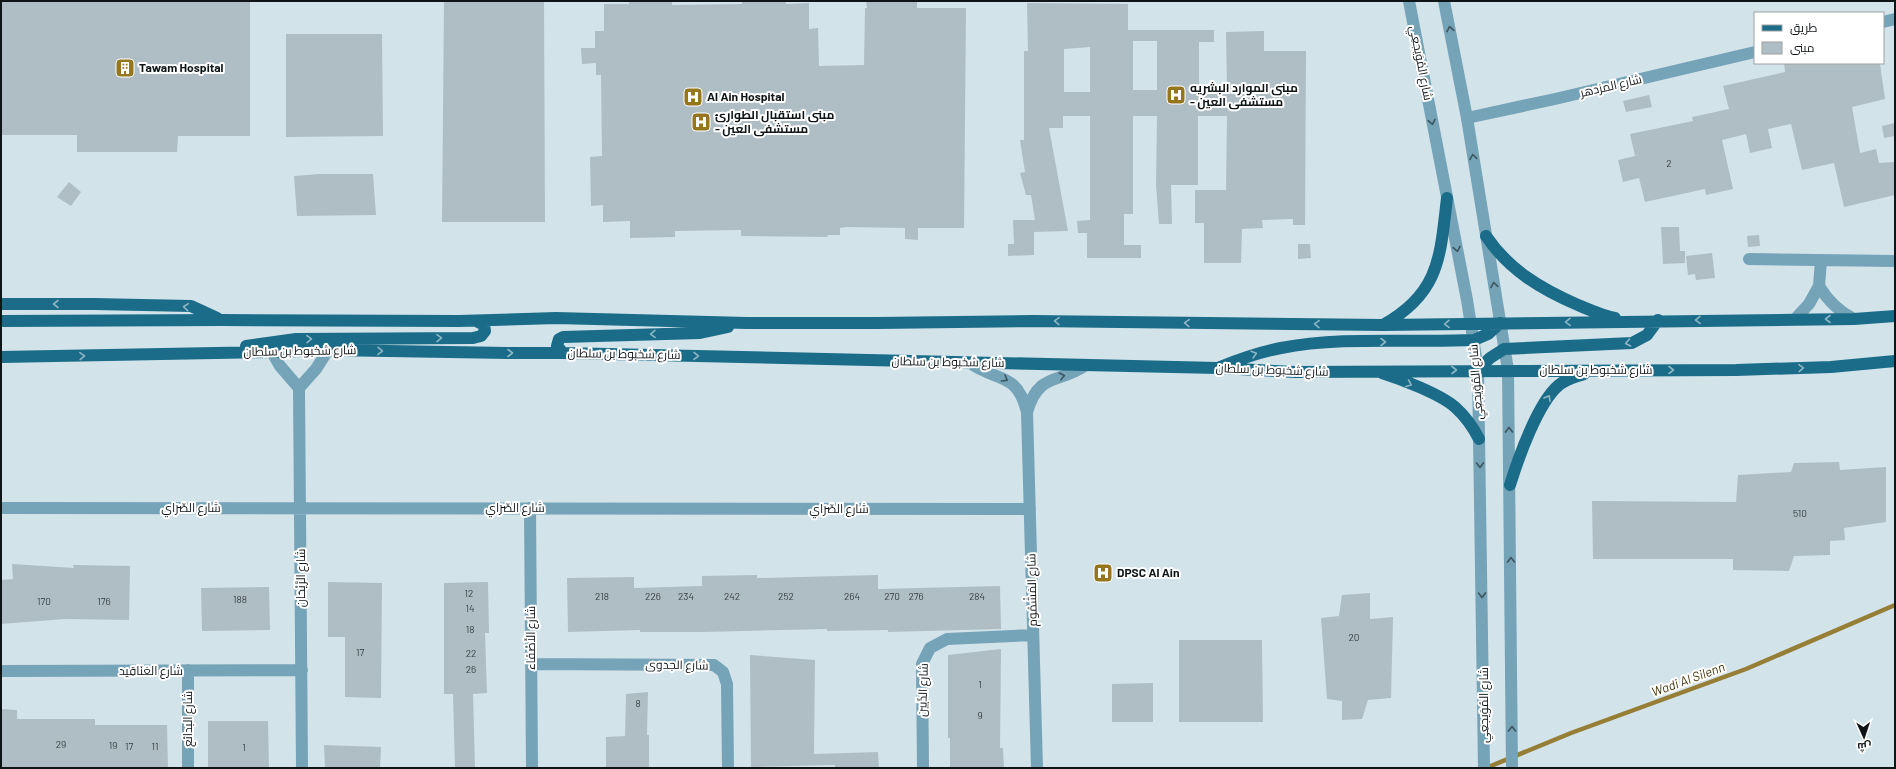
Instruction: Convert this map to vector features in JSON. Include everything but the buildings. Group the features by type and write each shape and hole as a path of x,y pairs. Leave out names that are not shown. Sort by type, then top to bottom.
{"main road":[{"path":"1382,325 1406,310 1426,289 1433,276 1441,248 1447,198"},
{"path":"1486,236 1502,257 1532,283 1586,308 1611,317 1630,321"},
{"path":"1,304 191,306 222,320"},
{"path":"1,321 476,321 548,318 747,323 1033,321 1382,325 1658,320 1854,319 1895,316"},
{"path":"1478,370 1490,358 1504,349 1632,343 1647,335 1658,320"},
{"path":"201,353 296,339 473,338 481,336 485,331 484,325 476,321"},
{"path":"563,353 557,346 559,339 563,337 700,333 747,323"},
{"path":"1218,368 1260,353 1304,344 1337,342 1474,340 1488,334 1500,324"},
{"name":"شارع شخبوط بن سلطان","path":"1,357 328,350 563,353 1218,368 1295,372 1373,370 1599,370 1831,367 1895,361"},
{"path":"1,364 56,357"},
{"path":"1373,370 1409,383 1453,406 1468,421 1479,440"},
{"path":"1510,485 1530,432 1552,391 1565,380 1599,370"}],"street":[{"name":"شارع المُوَيجعِي","path":"1409,1 1474,340 1478,370 1484,768"},
{"path":"1444,1 1467,118 1508,370 1512,768"},
{"path":"1884,22 1895,19"},
{"name":"شارع المزدهر","path":"1467,118 1555,100 1754,52"},
{"path":"1749,258 1821,261 1895,261"},
{"path":"1795,319 1809,304 1820,286 1821,261"},
{"path":"1820,286 1830,302 1837,309 1854,319"},
{"path":"272,352 280,366 299,388 316,369 328,350"},
{"name":"شارع المَشْمُوم","path":"970,363 981,370 997,375 1010,382 1021,394 1028,412"},
{"name":"شارع المَشْمُوم","path":"1036,768 1028,412 1034,394 1048,381 1070,374 1086,365"},
{"name":"شارع الرَّيْحَان","path":"299,388 302,768"},
{"name":"شارع الصِّرَاي","path":"1,508 1030,509"},
{"name":"شارع الأَصْفَاء","path":"530,508 532,768"},
{"name":"شارع الدِّيين","path":"923,768 922,670 924,658 930,648 946,639 1033,635"},
{"name":"شارع الجدوى","path":"531,664 714,665 723,672 727,684 728,768"},
{"name":"شارع البدائع","path":"188,670 188,768"},
{"name":"شارع العَنَاقِيد","path":"1,671 302,670"}],"waterway":[{"name":"Wadi Al Silenn","path":"1486,768 1571,733 1746,669 1895,605"}],"place":[{"name":"Tawam Hospital","path":"125,68"},
{"name":"مبنى الموارد البشريه - مستشفى العين","path":"1176,95"},
{"name":"Al Ain Hospital","path":"693,97"},
{"name":"مبنى استقبال الطوارئ - مستشفى العين","path":"701,122"},
{"name":"DPSC Al Ain","path":"1103,573"}]}
